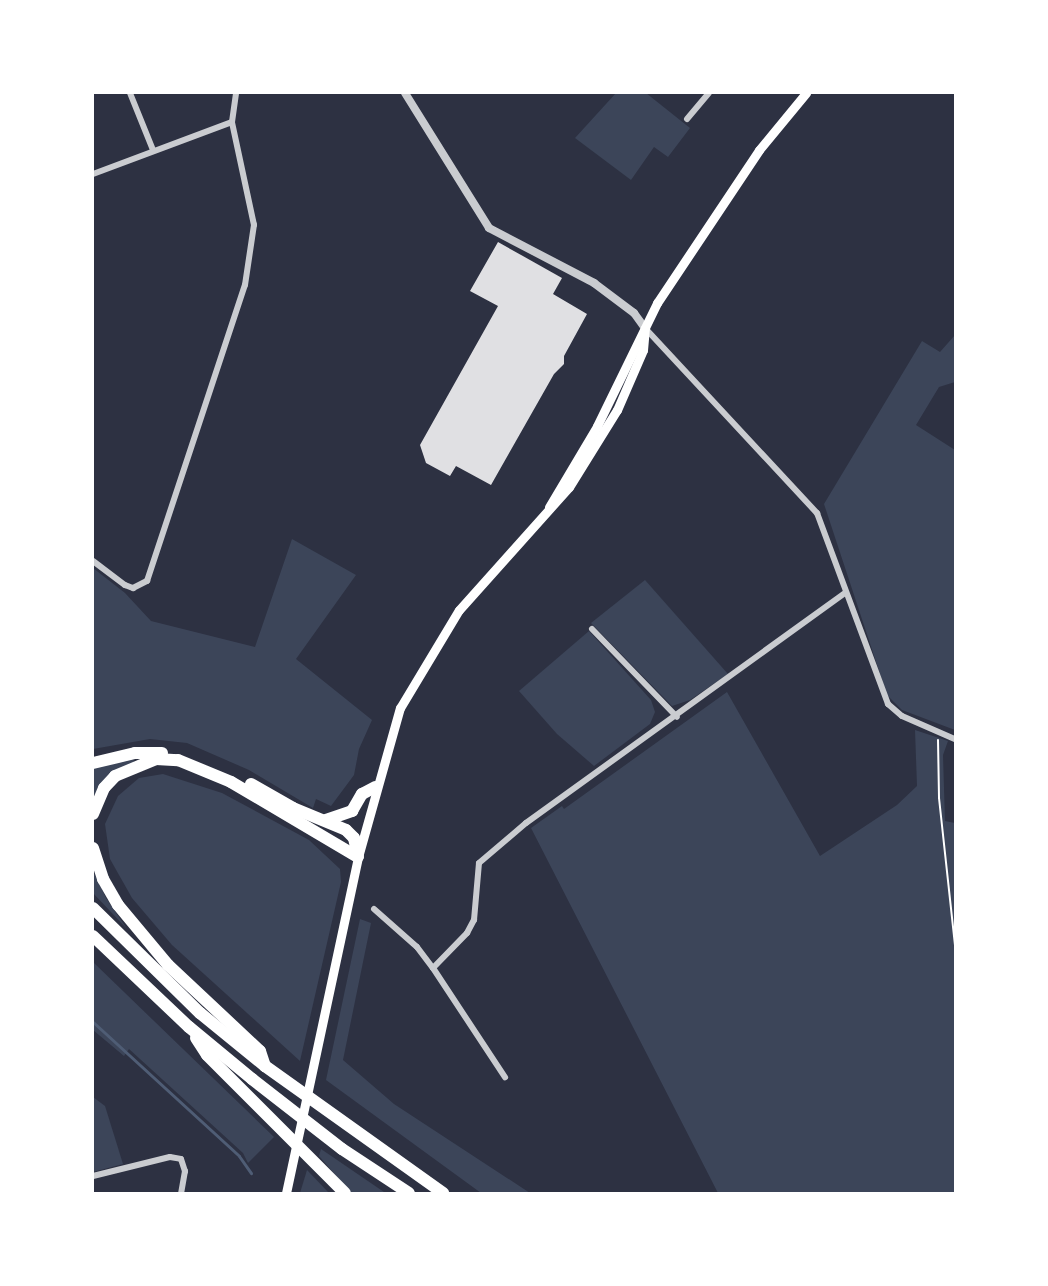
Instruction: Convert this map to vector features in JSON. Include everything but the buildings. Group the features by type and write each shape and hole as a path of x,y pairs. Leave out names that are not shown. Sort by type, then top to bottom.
{"highway":[{"path":"93,763 135,753 183,755 203,760 293,808 326,820 354,838 358,857"},
{"path":"93,814 95,802 115,776 156,759 178,760 231,782 358,857"},
{"path":"326,820 352,811 362,794 375,787"},
{"path":"93,848 103,879 118,905 168,965 260,1051 265,1066"},
{"path":"93,908 200,1012 265,1066 350,1129 443,1193"},
{"path":"93,936 248,1084 345,1193"},
{"path":"248,1084 409,1193"}],"main road":[{"path":"286,1193 358,857 375,787 400,708 414,680 459,610 544,514 597,426 657,303 740,179 806,93"}],"street":[{"path":"130,93 153,150"},
{"path":"93,561 124,585 133,588 147,581 245,285 254,225 232,122 236,93"},
{"path":"405,93 489,228 594,284 634,313 645,328 817,513 888,704 902,716 955,739"},
{"path":"687,120 709,93"},
{"path":"93,174 232,122"},
{"path":"433,968 467,933 474,920 479,863 526,823 677,717 845,593"},
{"path":"592,629 677,717"},
{"path":"374,909 433,968 505,1077"},
{"path":"93,1176 170,1157 181,1159 185,1171 180,1193"}],"path":[{"path":"938,731 939,798 955,946"}],"shaded area":[{"path":"616,93 646,93 690,128 668,157 654,147 631,180 575,138"},
{"path":"955,335 955,382 939,387 916,425 955,450 955,730 902,710 887,695 824,504 922,341 940,352"},
{"path":"292,539 356,575 296,659 372,720 359,749 354,775 331,806 316,799 313,808 249,770 187,743 150,739 93,749 93,568 125,593 151,621 255,647"},
{"path":"645,580 728,674 690,700 672,706 591,623"},
{"path":"589,631 651,700 655,712 650,724 594,766 557,734 519,691"},
{"path":"727,692 820,856 897,805 917,786 915,730 948,741 943,755 945,821 955,823 955,1193 718,1193 531,828 562,806 564,809"},
{"path":"133,758 134,762 99,788 93,797 93,767"},
{"path":"163,774 222,793 309,840 340,869 341,882 300,1061 172,945 132,898 110,859 105,824 118,796 139,778"},
{"path":"93,871 106,898 127,929 93,893"},
{"path":"360,919 371,923 343,1060 394,1104 530,1193 481,1193 326,1080"},
{"path":"93,962 274,1137 248,1163 243,1153 129,1049 124,1056 93,1030"},
{"path":"93,1097 105,1106 123,1164 93,1172"},
{"path":"321,1149 384,1192 351,1193 319,1156"},
{"path":"307,1170 329,1193 300,1193"}],"waterway":[{"path":"93,1022 239,1156 251,1173"}]}
